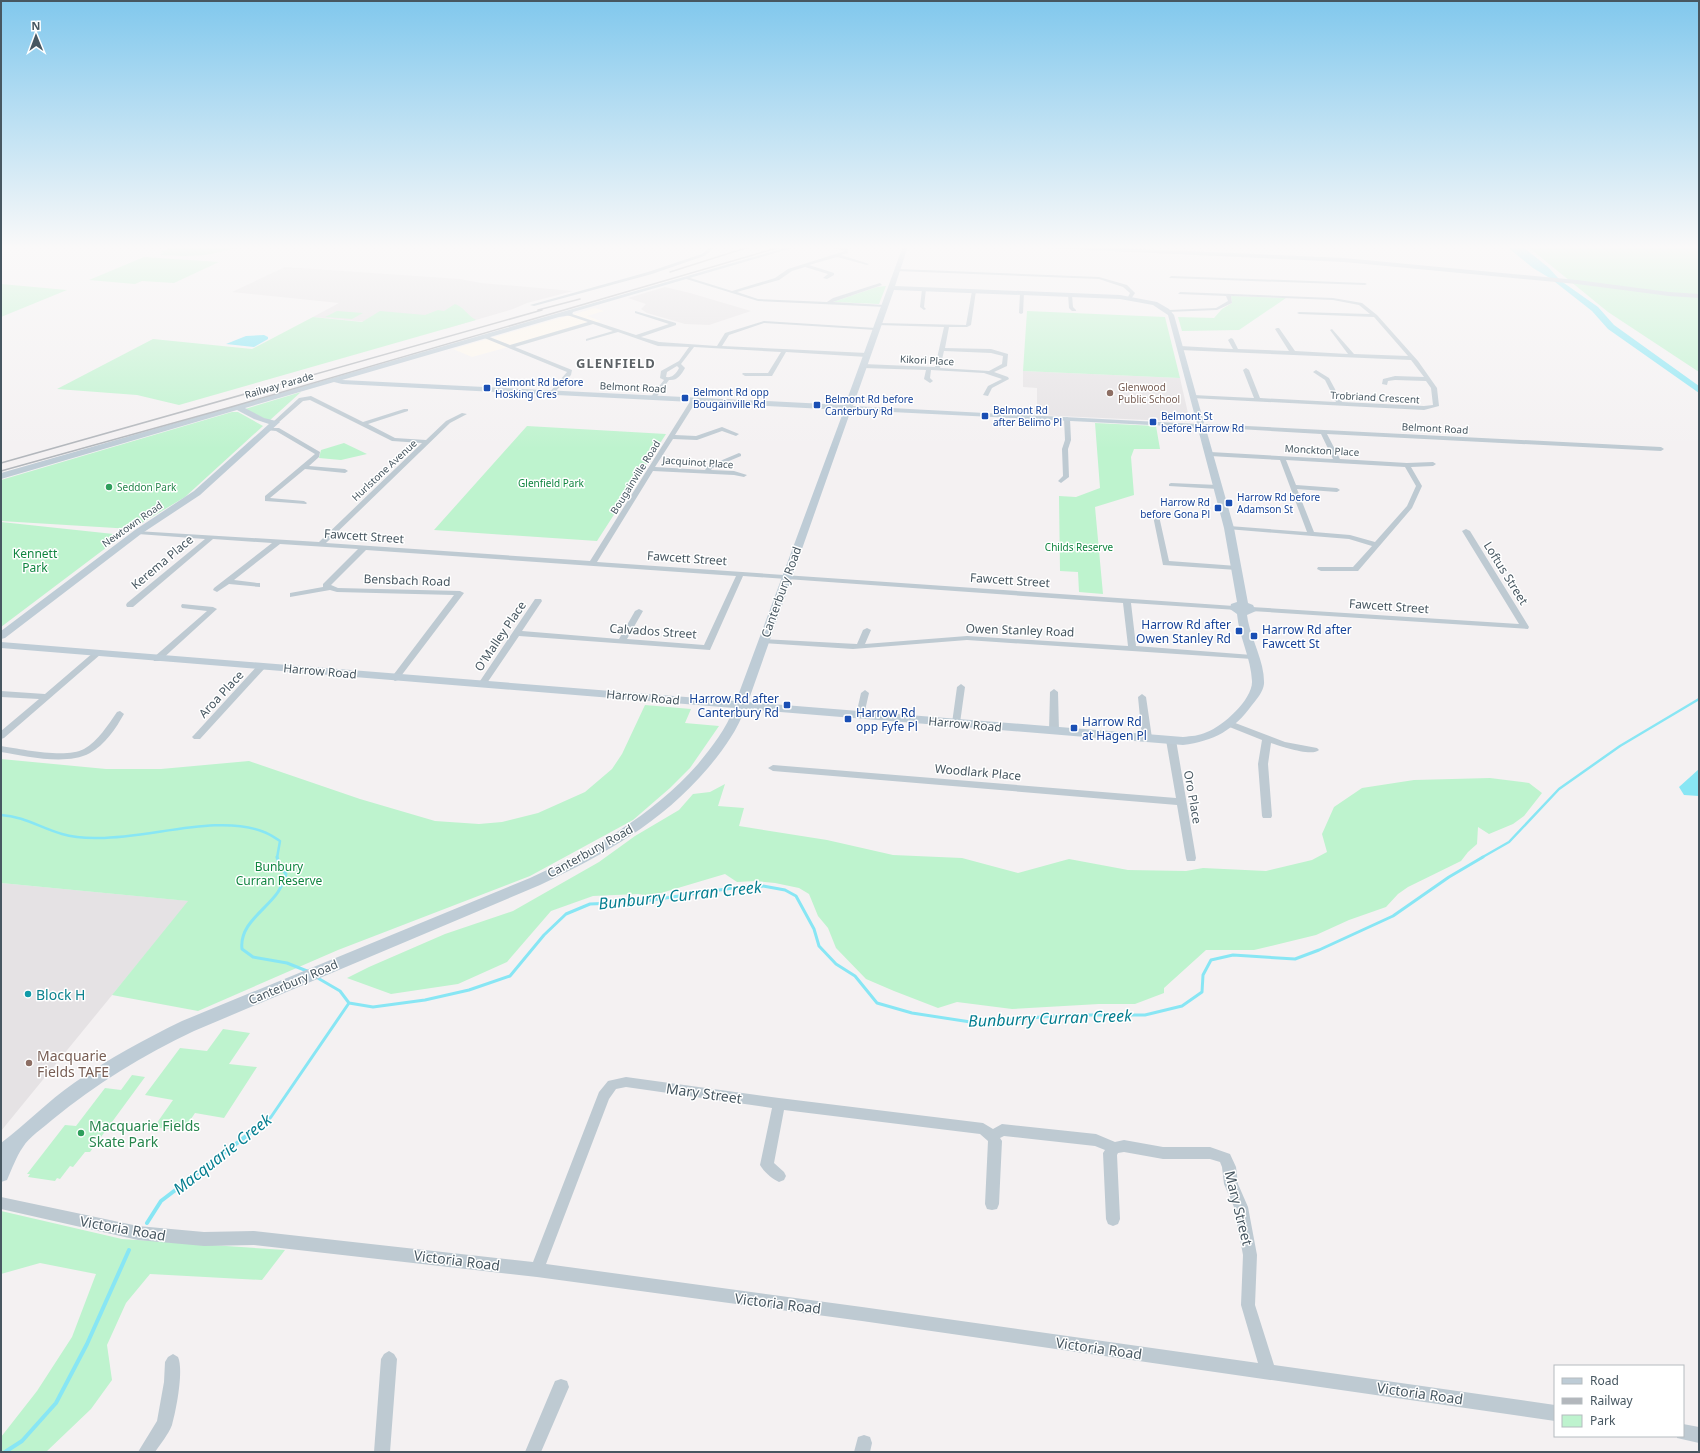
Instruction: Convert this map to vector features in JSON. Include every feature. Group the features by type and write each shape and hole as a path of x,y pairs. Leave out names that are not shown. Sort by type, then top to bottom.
{"street":[{"path":"567,314 658,344 867,355"},
{"name":"Railway Parade","path":"1,476 567,314"},
{"path":"635,337 674,324 643,314"},
{"name":"Canterbury Road","path":"1,1154 40,1118 102,1071 143,1047 241,1003 513,891 566,867 622,836 679,792 705,765 731,728 741,705 881,314"},
{"path":"718,348 727,334 758,323 963,327 969,325 971,314"},
{"name":"Harrow Road","path":"1,645 97,654 741,705 956,724 1171,740 1189,740 1207,737 1221,731 1230,724 1256,690 1257,678 1242,609 1237,568 1229,528 1210,454 1170,314"},
{"path":"1319,314 1375,316"},
{"name":"Trobriand Crescent","path":"1193,397 1431,408 1436,406 1437,403 1434,388 1428,379 1412,358 1372,314"},
{"path":"510,347 593,322"},
{"path":"938,369 947,326"},
{"path":"1277,329 1293,353"},
{"path":"1332,330 1354,356"},
{"path":"588,340 617,331"},
{"path":"485,337 570,371 568,376 552,393"},
{"path":"1231,340 1237,351"},
{"path":"667,379 663,377 664,371 677,364 692,346"},
{"path":"1180,348 1412,358"},
{"path":"942,349 991,351 1006,355 1005,365 991,372"},
{"path":"745,374 770,376 784,351"},
{"path":"653,398 667,379 674,378 681,373 682,368 677,364"},
{"name":"Kikori Place","path":"863,366 991,372"},
{"path":"929,369 927,379 930,382"},
{"path":"1246,370 1258,400"},
{"path":"986,395 990,387 1006,379 991,372"},
{"path":"1316,372 1327,379 1340,404"},
{"path":"1385,384 1385,380 1395,378 1428,379"},
{"name":"Belmont Road","path":"335,380 552,393 1661,449"},
{"name":"Newtown Road","path":"1,636 138,532 197,493 299,401 309,398 363,424"},
{"name":"Bougainville Road","path":"592,564 694,400"},
{"path":"239,408 272,425 318,453 304,467 267,497 266,500 304,503"},
{"path":"363,424 406,410"},
{"name":"Hurlstone Avenue","path":"320,545 448,422 464,414"},
{"path":"1062,481 1066,477 1065,449 1068,440 1068,419"},
{"path":"363,424 394,440 428,442"},
{"path":"671,437 697,438 722,429 736,434"},
{"path":"1323,432 1336,460"},
{"name":"Monckton Place","path":"1210,454 1407,465 1432,464"},
{"path":"707,472 710,467 739,455"},
{"path":"1282,458 1311,533"},
{"path":"1321,569 1355,569 1410,507 1419,486 1407,465"},
{"path":"304,467 345,471"},
{"name":"Jacquinot Place","path":"651,469 744,475"},
{"path":"1171,484 1218,487"},
{"path":"1294,487 1337,490"},
{"path":"1156,516 1166,563 1237,568"},
{"path":"1229,528 1350,537 1376,545"},
{"name":"Loftus Street","path":"1466,531 1525,627"},
{"name":"Fawcett Street","path":"138,532 1242,609 1525,627"},
{"name":"Kerema Place","path":"130,605 211,537"},
{"path":"217,590 278,542"},
{"name":"Bensbach Road","path":"364,548 326,586 336,590 460,593 395,678"},
{"name":"Calvados Street","path":"517,633 708,648 740,574"},
{"path":"227,582 257,585"},
{"path":"293,595 329,588"},
{"path":"1128,600 1132,648"},
{"name":"O'Malley Place","path":"482,684 538,601"},
{"path":"157,658 213,609 185,606"},
{"path":"622,641 639,611"},
{"path":"860,646 867,630"},
{"name":"Owen Stanley Road","path":"763,641 860,646 967,638 994,638 1252,657"},
{"path":"1,736 97,654"},
{"name":"Aroa Place","path":"198,737 262,666"},
{"path":"956,724 961,687"},
{"path":"1054,692 1054,731"},
{"path":"860,715 865,693"},
{"path":"1,694 46,697"},
{"path":"1142,698 1147,738"},
{"path":"1,749 64,756 76,755 86,751 113,725 120,714"},
{"path":"1230,724 1267,740 1296,748 1314,750"},
{"name":"Oro Place","path":"1171,740 1180,802 1191,858"},
{"path":"1267,740 1263,764 1267,816"},
{"name":"Woodlark Place","path":"773,768 1180,802"},
{"name":"Mary Street","path":"537,1270 604,1096 612,1086 626,1082 779,1104 983,1129 994,1138 1002,1130 1096,1140 1114,1148 1124,1146 1163,1153 1210,1153 1224,1158 1230,1167 1231,1184 1241,1207 1250,1255 1248,1305 1269,1372"},
{"path":"779,1104 767,1165 780,1176"},
{"path":"992,1204 994,1138"},
{"name":"Canterbury Road","path":"1,1174 6,1159 19,1139"},
{"path":"1112,1219 1110,1153 1114,1148"},
{"name":"Victoria Road","path":"1,1203 138,1233 204,1239 254,1238 537,1270 870,1315 1554,1413"},
{"path":"382,1452 389,1359"},
{"path":"146,1452 164,1424 172,1382 173,1362"},
{"path":"532,1452 562,1387"},
{"path":"1684,1432 1699,1435"}],"shaded area":[{"path":"319,314 497,314 445,329 313,317"},
{"path":"575,314 594,314 587,316 601,321 472,357 453,349"},
{"path":"650,314 743,314 709,325 685,324"},
{"name":"Glenwood Public School","path":"1023,371 1180,378 1190,422 1037,415 1037,388 1023,387"},
{"name":"Macquarie Fields TAFE","path":"1,883 189,901 1,1131"}],"green space":[{"path":"1,314 9,314 1,317"},
{"path":"331,314 362,314 352,319 325,317"},
{"path":"375,314 469,314 476,320 179,405 137,395 57,389 153,339 252,349 313,317 362,322"},
{"path":"1027,314 1092,314 1165,317 1180,378 1023,371"},
{"path":"1218,314 1263,314 1239,330 1182,331 1178,317 1214,318"},
{"path":"1611,314 1699,314 1699,372"},
{"path":"301,392 269,421 245,409"},
{"name":"Seddon Park","path":"232,412 238,412 263,426 185,497 132,529 1,521 1,480"},
{"name":"Childs Reserve","path":"1095,423 1156,426 1160,449 1134,449 1131,457 1134,495 1095,507 1103,594 1079,592 1078,572 1060,571 1059,496 1076,497 1100,488"},
{"name":"Glenfield Park","path":"527,426 666,434 597,541 434,530"},
{"path":"344,443 367,454 341,460 319,458 321,450"},
{"name":"Kennett Park","path":"1,522 123,535 1,627"},
{"name":"Bunbury Curran Reserve","path":"645,705 691,709 685,723 719,726 690,768 670,788 633,820 530,876 338,950 198,1011 112,995 188,901 1,883 1,759 106,769 161,769 249,761 360,799 435,821 479,824 502,822 538,813 585,792 612,769 622,754"},
{"path":"1490,778 1529,783 1542,793 1524,816 1513,824 1489,834 1478,827 1477,844 1461,861 1408,887 1398,894 1386,907 1349,920 1316,935 1254,950 1206,950 1164,988 1164,993 1135,1004 1099,1004 1012,1009 957,1002 938,1008 866,979 836,948 828,928 818,916 809,894 799,888 775,883 756,881 737,882 725,874 651,896 638,894 593,896 551,911 507,962 458,984 391,994 347,978 445,934 513,911 599,862 635,836 679,810 693,794 710,792 725,784 718,806 744,808 739,826 827,840 893,855 962,858 1018,873 1069,859 1128,870 1186,871 1203,868 1266,871 1312,860 1327,852 1322,834 1334,807 1362,788 1414,780"},
{"path":"223,1029 250,1033 229,1064 257,1067 224,1118 195,1113 183,1131 154,1127 173,1100 145,1095 180,1048 207,1051"},
{"name":"Macquarie Fields Skate Park","path":"132,1075 145,1077 90,1152 85,1152 73,1167 70,1166 60,1179 57,1178 55,1181 28,1177 30,1174 27,1174 65,1125 76,1126 105,1088 121,1090"},
{"path":"1,1211 122,1239 285,1250 262,1280 150,1274 126,1303 107,1345 112,1380 91,1409 46,1452 1,1452 1,1437 37,1391 72,1337 96,1274 40,1263 1,1274"}],"water":[{"path":"264,335 268,337 268,339 254,347 226,344 246,336"},
{"path":"1699,769 1699,796 1684,795 1679,787"}],"waterway":[{"path":"1599,314 1611,327 1699,390"},
{"name":"Bunburry Curran Creek","path":"1481,858 1509,842 1559,789 1620,746 1699,699"},
{"name":"Bunburry Curran Creek","path":"1,815 24,820 54,832 74,837 87,838 115,838 203,826 225,825 245,827 266,833 280,841 277,857"},
{"name":"Bunburry Curran Creek","path":"277,857 280,866 286,874 284,881 273,899 249,925 242,940 242,949 253,957 287,963 307,971"},
{"name":"Bunburry Curran Creek","path":"349,1003 373,1007 425,1000 469,990 510,976 544,935 566,914 590,904 638,902 733,888 763,886 785,890 796,896 814,929 819,946 836,964 855,976 877,1003 912,1013 977,1023 1063,1015 1145,1015 1182,1006 1202,992 1203,975 1211,960 1233,955 1295,959 1319,950 1393,916 1449,877 1483,857"},
{"name":"Bunburry Curran Creek","path":"316,977 340,991 349,1003"},
{"name":"Macquarie Creek","path":"265,1122 271,1117 349,1003"},
{"name":"Macquarie Creek","path":"147,1223 161,1201 266,1121"},
{"name":"Macquarie Creek","path":"5,1452 22,1441 56,1403 87,1344 129,1250"}],"railway":[{"path":"1,463 529,314"},
{"path":"1,471 231,407 551,314"}],"place":[{"name":"Belmont Rd before Hosking Cres","path":"487,388"},
{"name":"Glenwood Public School","path":"1110,393"},
{"name":"Belmont Rd opp Bougainville Rd","path":"685,398"},
{"name":"Belmont Rd before Canterbury Rd","path":"817,405"},
{"name":"Belmont Rd after Belimo Pl","path":"985,416"},
{"name":"Belmont St before Harrow Rd","path":"1153,422"},
{"name":"Seddon Park","path":"109,487"},
{"name":"Harrow Rd before Adamson St","path":"1229,503"},
{"name":"Harrow Rd before Gona Pl","path":"1218,508"},
{"name":"Harrow Rd after Owen Stanley Rd","path":"1239,631"},
{"name":"Harrow Rd after Fawcett St","path":"1254,636"},
{"name":"Harrow Rd after Canterbury Rd","path":"787,705"},
{"name":"Harrow Rd opp Fyfe Pl","path":"848,719"},
{"name":"Harrow Rd at Hagen Pl","path":"1074,728"},
{"name":"Block H","path":"28,994"},
{"name":"Macquarie Fields TAFE","path":"29,1063"},
{"name":"Macquarie Fields Skate Park","path":"81,1133"}],"district":[{"name":"GLENFIELD","path":"616,363"}]}
